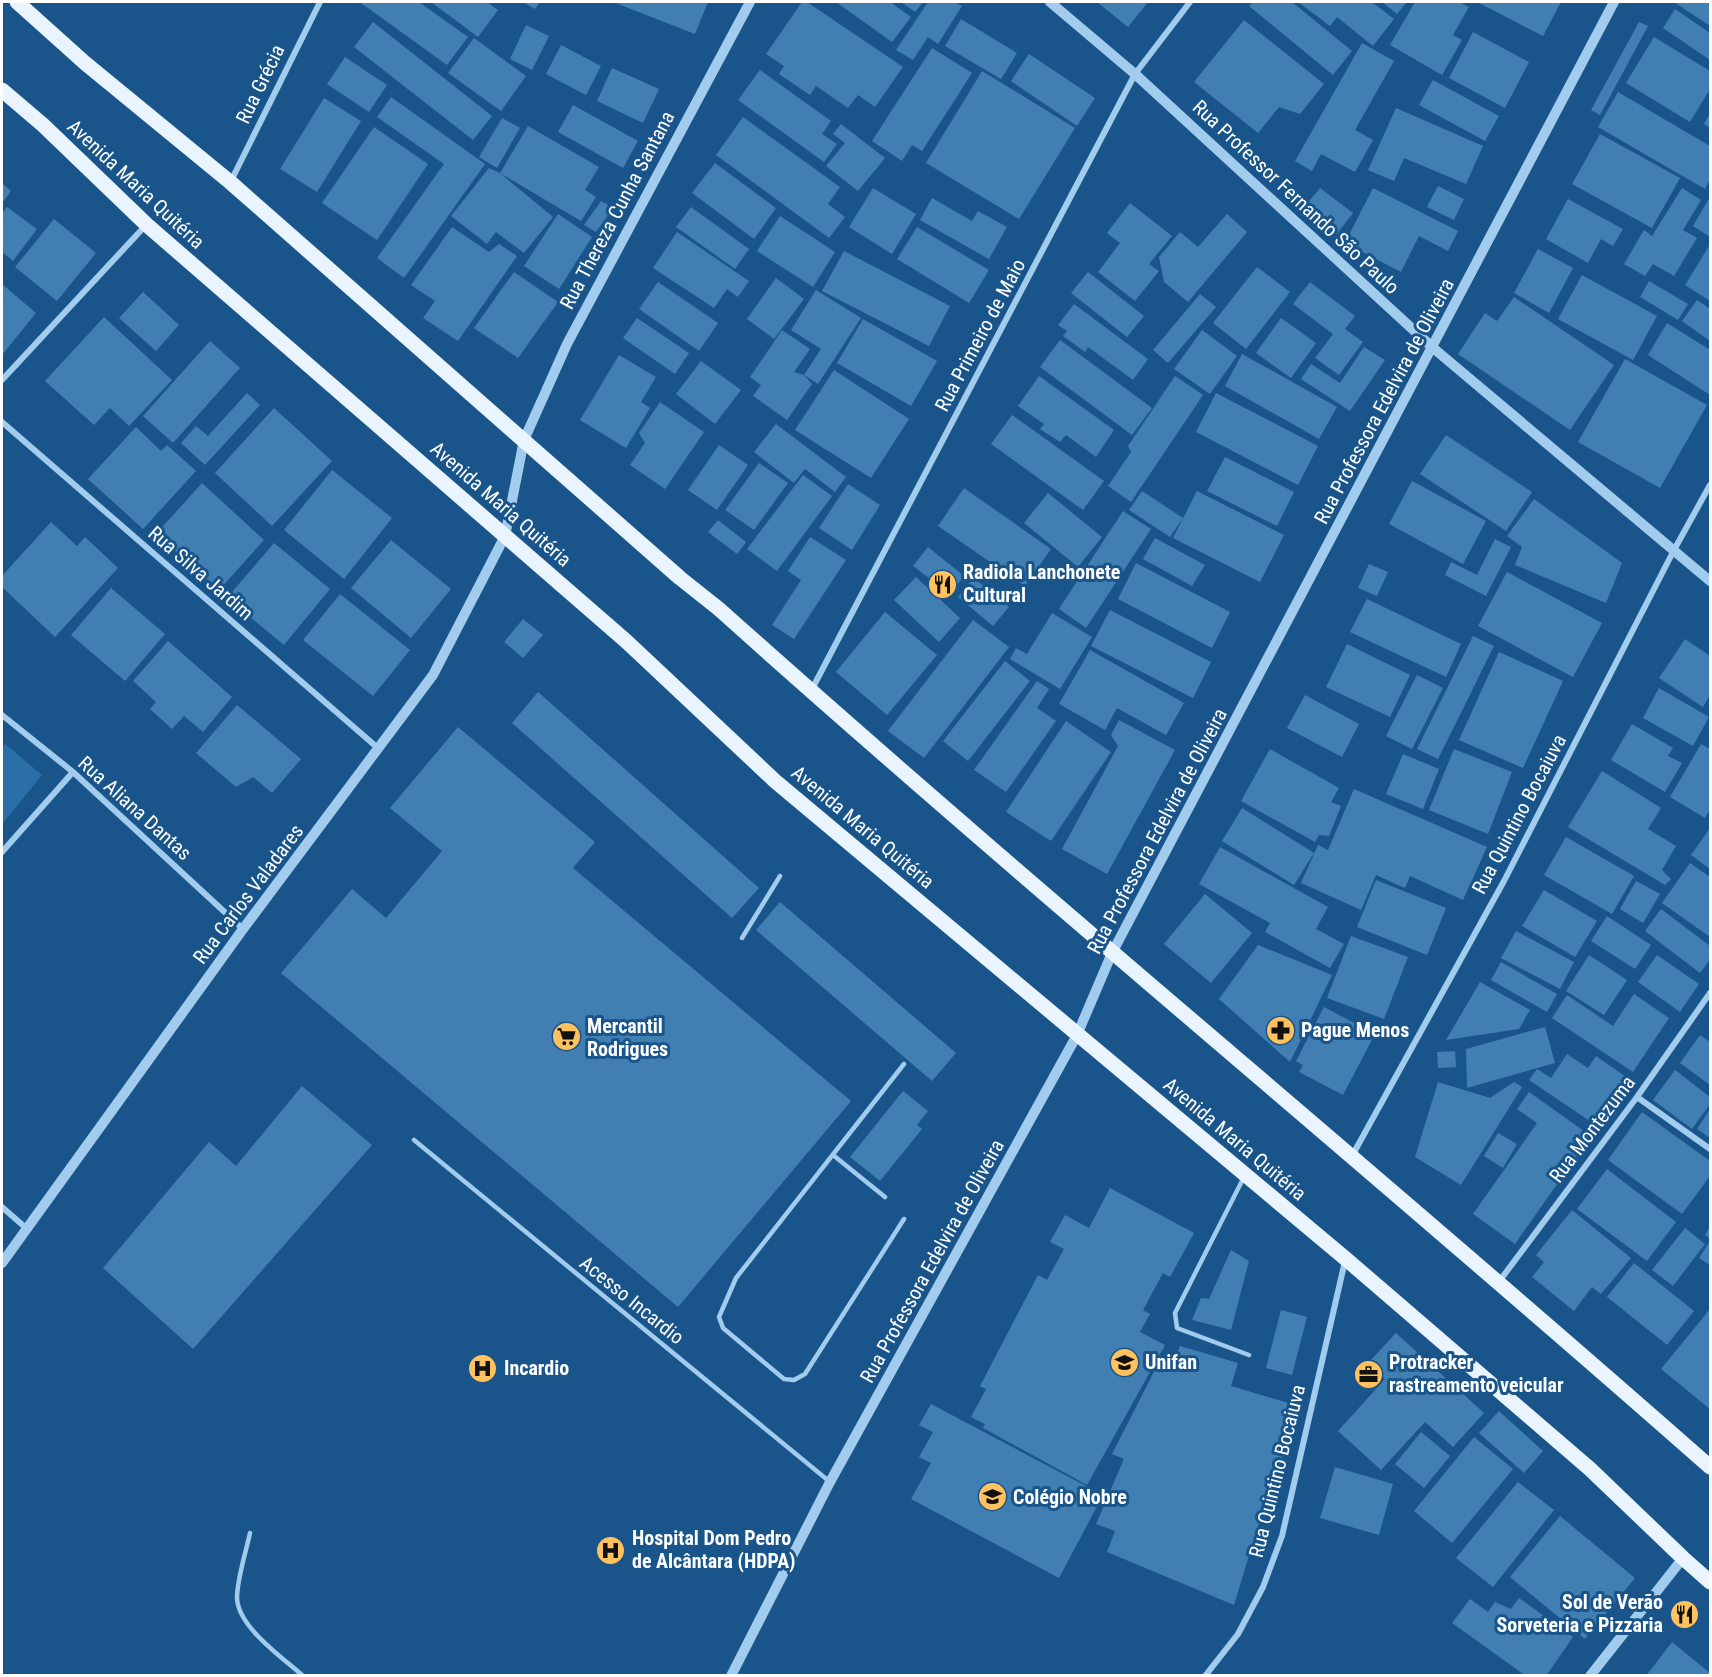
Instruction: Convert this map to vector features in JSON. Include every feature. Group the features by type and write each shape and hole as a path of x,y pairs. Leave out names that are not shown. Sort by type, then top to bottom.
{"main road":[{"path":"17,2 85,63 230,182 811,692 1112,953 1352,1156 1710,1467"},
{"name":"Avenida Maria Quitéria","path":"2,90 43,125 147,225 626,641 775,781 1346,1259 1590,1469 1710,1582"}],"street":[{"name":"Rua Grécia","path":"230,182 320,2"},
{"name":"Rua Thereza Cunha Santana","path":"505,536 524,440 567,344 750,2"},
{"name":"Rua Professor Fernando São Paulo","path":"1050,2 1135,74 1432,347 1710,581"},
{"name":"Rua Primeiro de Maio","path":"811,692 1135,74 1190,2"},
{"name":"Rua Professora Edelvira de Oliveira","path":"731,1676 830,1482 1077,1035 1112,953 1614,2"},
{"path":"2,380 147,225"},
{"name":"Rua Silva Jardim","path":"2,422 379,750"},
{"name":"Rua Quintino Bocaiuva","path":"1352,1156 1504,881 1674,550 1710,485"},
{"name":"Rua Carlos Valadares","path":"2,1263 243,929 433,675 505,536"},
{"name":"Rua Aliana Dantas","path":"2,715 73,772 243,929"},
{"path":"2,852 73,772"},
{"name":"Rua Montezuma","path":"1498,1283 1637,1097 1710,993"},
{"path":"1637,1097 1710,1149"},
{"path":"2,1207 26,1228"},
{"name":"Rua Quintino Bocaiuva","path":"1204,1676 1238,1634 1263,1587 1282,1536 1346,1259"},
{"path":"1590,1676 1683,1558"}],"lane":[{"path":"742,938 780,876"},
{"path":"904,1064 736,1278 719,1317 723,1328 784,1379 794,1380 805,1374 904,1219"},
{"name":"Acesso Incardio","path":"414,1140 830,1482"},
{"path":"833,1155 885,1197"},
{"path":"1245,1175 1175,1313 1177,1328 1250,1355"},
{"path":"250,1533 237,1595 240,1612 250,1628 303,1676"}],"shaded area":[{"path":"5,744 42,775 2,824 2,749"}],"building":[{"path":"362,2 419,2 468,37 447,65"},
{"path":"431,2 487,2 498,10 478,37"},
{"path":"523,2 540,2 535,9"},
{"path":"613,2 708,2 695,34"},
{"path":"802,2 807,2 903,67 875,107 858,95 848,108 816,86 810,95 779,74 784,66 766,54"},
{"path":"836,2 890,2 911,17 892,42"},
{"path":"901,2 923,2 915,12"},
{"path":"928,2 955,2 962,6 938,44 928,37 913,60 896,50"},
{"path":"1097,2 1148,2 1128,27"},
{"path":"1253,2 1292,2 1352,51 1333,75 1249,6"},
{"path":"1298,2 1372,2 1394,19 1373,46 1337,17 1330,26"},
{"path":"1382,2 1407,2 1397,14"},
{"path":"1415,2 1459,2 1469,7 1453,35 1462,40 1442,75 1390,45"},
{"path":"1477,2 1561,2 1543,36"},
{"path":"1674,2 1710,2 1710,26"},
{"path":"1675,9 1710,33 1710,60 1663,28"},
{"path":"961,19 1017,53 1001,79 945,46"},
{"path":"1244,20 1324,84 1300,114 1279,107 1258,133 1194,82"},
{"path":"373,22 492,116 473,140 354,47"},
{"path":"1639,22 1648,26 1600,115 1591,110"},
{"path":"526,25 549,36 532,70 510,59"},
{"path":"1473,32 1529,62 1505,108 1449,78"},
{"path":"1654,37 1710,71 1710,89 1690,122 1626,83"},
{"path":"474,38 526,76 501,111 448,73"},
{"path":"1362,43 1394,61 1355,130 1373,140 1355,172 1321,154 1312,171 1295,161"},
{"path":"561,45 601,66 586,95 546,74"},
{"path":"932,48 972,73 922,151 912,145 902,161 872,141"},
{"path":"1029,54 1095,98 1077,126 1011,81"},
{"path":"345,57 387,85 369,112 327,84"},
{"path":"612,68 659,89 643,123 597,101"},
{"path":"760,70 831,121 822,134 837,144 824,162 738,100"},
{"path":"982,71 1075,128 1019,219 926,163"},
{"path":"1433,80 1499,116 1485,141 1419,105"},
{"path":"1618,92 1710,146 1710,179 1705,189 1598,127"},
{"path":"391,97 485,164 404,278 377,258 444,164 377,117"},
{"path":"324,98 361,121 317,192 280,169"},
{"path":"573,105 638,141 623,168 558,132"},
{"path":"1396,108 1483,146 1466,184 1404,158 1394,181 1368,170"},
{"path":"1710,113 1710,128 1704,124"},
{"path":"743,117 840,187 828,204 845,217 829,238 716,155"},
{"path":"502,118 520,128 497,168 479,157"},
{"path":"841,124 885,158 858,191 826,166 845,143 833,134"},
{"path":"528,126 599,167 585,190 596,197 581,221 500,173"},
{"path":"374,127 428,164 377,240 322,203"},
{"path":"1600,134 1680,178 1652,228 1572,184"},
{"path":"715,163 776,208 754,239 692,193"},
{"path":"489,168 500,173 553,217 524,253 496,232 487,244 451,216"},
{"path":"2,183 11,191 2,203"},
{"path":"1438,186 1464,199 1454,220 1427,207"},
{"path":"873,188 916,214 892,254 849,227"},
{"path":"1320,188 1353,213 1336,235 1302,210"},
{"path":"1373,188 1458,231 1448,251 1419,236 1401,272 1345,243"},
{"path":"1682,188 1701,200 1683,230 1697,238 1674,276 1653,264 1645,276 1624,264 1644,230 1652,236"},
{"path":"1710,197 1710,237 1693,226"},
{"path":"932,198 972,221 978,211 1007,227 989,259 920,220"},
{"path":"1568,199 1623,229 1613,246 1601,239 1588,263 1546,239"},
{"path":"601,201 613,208 596,232 584,225"},
{"path":"1130,203 1172,236 1149,264 1159,271 1135,301 1098,272 1120,243 1107,233"},
{"path":"7,207 37,229 13,261 2,252 2,213"},
{"path":"691,207 749,249 735,269 676,227"},
{"path":"558,214 592,237 559,289 524,266"},
{"path":"1227,214 1247,232 1188,302 1164,282 1159,257 1180,232 1198,247"},
{"path":"780,216 835,252 813,287 757,251"},
{"path":"54,219 96,253 57,301 15,267"},
{"path":"452,227 489,252 499,244 517,256 458,341 423,318 435,301 411,285"},
{"path":"917,227 989,270 969,303 897,259"},
{"path":"677,232 749,281 738,297 727,289 714,308 653,268"},
{"path":"1709,246 1710,248 1710,301 1685,285"},
{"path":"1538,249 1573,268 1549,313 1514,293"},
{"path":"844,251 950,306 929,346 822,291"},
{"path":"1257,267 1290,292 1246,349 1213,323"},
{"path":"514,272 558,302 518,358 474,328"},
{"path":"1088,272 1144,316 1127,337 1071,293"},
{"path":"1582,275 1657,316 1633,360 1558,319"},
{"path":"776,278 804,299 774,339 747,319"},
{"path":"1649,281 1688,304 1678,320 1640,297"},
{"path":"658,282 718,323 699,351 639,309"},
{"path":"1310,282 1355,316 1345,329 1363,342 1339,375 1315,358 1333,334 1293,304"},
{"path":"2,284 36,313 2,355"},
{"path":"816,290 861,318 818,384 804,375 821,349 791,330"},
{"path":"143,292 179,325 156,351 119,318"},
{"path":"1200,294 1216,307 1168,363 1153,350"},
{"path":"1514,297 1614,365 1570,430 1458,354 1485,313 1497,321"},
{"path":"1697,300 1710,309 1710,341 1682,321"},
{"path":"1074,304 1148,359 1133,380 1088,347 1085,352 1063,336 1067,331 1058,325"},
{"path":"104,317 172,380 129,426 110,408 94,425 45,381"},
{"path":"637,318 689,353 675,374 623,338"},
{"path":"1281,318 1316,343 1291,378 1256,353"},
{"path":"863,319 937,361 911,406 837,363"},
{"path":"1667,323 1710,350 1710,395 1648,355"},
{"path":"782,330 810,349 794,372 804,375 812,384 787,420 753,396 761,385 750,377"},
{"path":"1202,330 1237,356 1210,394 1174,369"},
{"path":"1060,340 1152,408 1132,435 1040,367"},
{"path":"210,341 240,368 173,443 143,416"},
{"path":"1364,347 1385,360 1350,411 1301,379 1311,364 1340,383"},
{"path":"1242,354 1337,407 1319,439 1225,386"},
{"path":"619,355 656,377 641,402 650,408 626,448 580,420"},
{"path":"1625,359 1707,405 1660,488 1578,442"},
{"path":"701,361 741,390 715,424 676,394"},
{"path":"834,370 909,419 871,478 795,430"},
{"path":"1039,376 1114,430 1096,457 1066,435 1060,442 1040,429 1044,424 1018,406"},
{"path":"1175,376 1203,395 1131,502 1108,486 1131,452 1128,446"},
{"path":"247,393 260,405 205,465 181,443 196,426 208,436"},
{"path":"1216,393 1318,446 1298,485 1196,432"},
{"path":"660,402 704,432 665,489 630,465 645,443 639,433"},
{"path":"274,408 332,461 272,526 215,473"},
{"path":"1012,415 1104,481 1083,510 991,444"},
{"path":"776,424 846,477 835,492 805,469 794,483 754,452"},
{"path":"136,427 161,451 167,445 196,471 143,529 88,479"},
{"path":"1446,435 1532,492 1506,531 1420,474"},
{"path":"719,445 748,465 717,510 688,490"},
{"path":"1225,457 1294,492 1277,526 1207,491"},
{"path":"759,463 788,483 754,530 725,510"},
{"path":"332,470 392,518 344,579 284,530"},
{"path":"803,475 832,496 777,571 747,549"},
{"path":"1412,481 1486,521 1463,564 1389,524"},
{"path":"202,483 264,540 219,590 156,534"},
{"path":"848,484 880,505 852,550 819,528"},
{"path":"964,488 1051,549 1025,586 938,526"},
{"path":"1142,491 1183,518 1170,537 1129,510"},
{"path":"1197,491 1284,535 1260,582 1173,538"},
{"path":"1048,493 1102,537 1078,567 1024,523"},
{"path":"1534,499 1622,563 1606,603 1515,565 1522,547 1507,536"},
{"path":"1123,511 1151,529 1086,628 1059,609"},
{"path":"718,520 746,542 737,554 708,532"},
{"path":"51,522 77,546 85,537 118,568 55,637 2,587 2,576"},
{"path":"810,537 846,560 794,639 772,625 801,580 788,571"},
{"path":"1155,538 1205,565 1192,586 1143,559"},
{"path":"1495,539 1511,547 1486,596 1445,575 1451,562 1477,575"},
{"path":"391,540 451,589 411,638 351,588"},
{"path":"274,543 330,589 284,645 227,598"},
{"path":"928,547 964,576 950,594 913,566"},
{"path":"1136,563 1230,612 1212,648 1118,599"},
{"path":"1369,564 1388,572 1377,596 1358,588"},
{"path":"1507,572 1602,623 1573,677 1478,626"},
{"path":"916,577 960,618 939,642 894,600"},
{"path":"974,578 1009,607 993,626 958,597"},
{"path":"111,588 165,634 125,681 71,635"},
{"path":"340,594 410,650 373,696 303,640"},
{"path":"1367,599 1461,644 1446,677 1350,632"},
{"path":"1110,610 1211,662 1193,698 1091,646"},
{"path":"885,612 937,655 887,715 836,672"},
{"path":"1052,613 1092,637 1060,689 1010,659 1016,648 1027,654"},
{"path":"523,619 543,635 523,658 504,642"},
{"path":"973,620 1009,647 924,758 888,731"},
{"path":"1473,636 1494,646 1438,759 1417,749"},
{"path":"1685,639 1710,656 1710,695 1703,707 1659,678"},
{"path":"168,641 232,697 203,732 184,716 172,729 150,709 156,702 133,681"},
{"path":"1347,644 1410,675 1390,717 1326,687"},
{"path":"1090,650 1184,703 1166,735 1117,708 1105,730 1059,704"},
{"path":"1499,652 1563,681 1523,768 1459,740"},
{"path":"1005,661 1030,681 968,761 943,741"},
{"path":"1417,675 1443,688 1412,749 1386,736"},
{"path":"1037,681 1049,689 1037,708 1056,721 1006,792 974,770"},
{"path":"1659,688 1709,717 1693,746 1643,718"},
{"path":"538,692 759,888 732,918 512,723"},
{"path":"1305,695 1359,724 1342,757 1287,728"},
{"path":"237,705 301,759 272,793 253,777 236,787 196,753"},
{"path":"1119,720 1175,750 1107,874 1062,849 1118,746 1111,735"},
{"path":"1066,721 1111,752 1051,841 1006,812"},
{"path":"1632,724 1673,748 1668,756 1682,763 1665,792 1611,760"},
{"name":"Mercantil Rodrigues","path":"458,727 595,842 573,868 851,1101 678,1307 281,973 352,889 386,918 442,851 390,808"},
{"path":"1701,744 1710,749 1710,809 1705,818 1670,797"},
{"path":"1270,749 1339,788 1331,802 1341,806 1329,836 1319,835 1315,842 1241,801"},
{"path":"1454,749 1512,772 1488,834 1429,810"},
{"path":"1403,754 1439,769 1423,809 1386,794"},
{"path":"1602,771 1661,808 1648,829 1676,846 1662,870 1671,879 1665,885 1568,827"},
{"path":"1354,789 1487,847 1463,900 1410,876 1405,888 1376,875 1361,910 1301,883 1318,845 1328,850"},
{"path":"1242,808 1314,853 1294,885 1222,841"},
{"path":"1710,828 1710,869 1691,855"},
{"path":"1566,837 1634,876 1612,914 1544,875"},
{"path":"1220,847 1328,907 1316,929 1344,944 1330,968 1265,932 1270,923 1199,884"},
{"path":"1690,863 1710,877 1710,937 1662,903"},
{"path":"1376,880 1446,908 1427,955 1357,927"},
{"path":"1636,881 1660,894 1643,923 1620,909"},
{"path":"1544,890 1597,921 1575,957 1522,926"},
{"path":"1205,894 1252,933 1211,983 1164,944"},
{"path":"780,902 956,1053 932,1081 756,930"},
{"path":"1661,909 1710,946 1710,960 1700,973 1645,931"},
{"path":"1607,916 1651,945 1635,969 1591,941"},
{"path":"1516,931 1574,962 1560,989 1501,958"},
{"path":"1351,936 1408,957 1384,1019 1327,998"},
{"name":"Pague Menos","path":"1258,945 1332,975 1290,1062 1219,999"},
{"path":"1589,955 1627,980 1604,1015 1566,991"},
{"path":"1657,955 1699,984 1680,1012 1638,982"},
{"path":"1501,962 1557,994 1547,1012 1491,980"},
{"path":"1480,982 1530,1010 1519,1029 1446,1040"},
{"path":"1634,994 1669,1018 1633,1072 1552,1018 1567,995 1613,1026"},
{"path":"1324,1007 1375,1034 1343,1095 1299,1072 1303,1065 1296,1061"},
{"path":"1545,1027 1555,1063 1467,1088 1466,1049"},
{"path":"1700,1035 1710,1042 1710,1085 1680,1063"},
{"path":"1455,1051 1456,1067 1438,1068 1437,1052"},
{"path":"1567,1054 1588,1068 1596,1056 1632,1081 1600,1128 1529,1080 1537,1069 1551,1078"},
{"path":"1675,1070 1710,1097 1710,1104 1692,1129 1653,1100"},
{"path":"1438,1082 1490,1098 1514,1082 1522,1087 1461,1185 1415,1157"},
{"path":"302,1086 372,1145 193,1349 103,1268 209,1142 236,1166"},
{"path":"903,1091 928,1111 917,1125 922,1129 880,1181 850,1157"},
{"path":"1529,1092 1591,1136 1515,1244 1473,1214 1537,1123 1517,1109"},
{"path":"1710,1109 1710,1138 1697,1129"},
{"path":"1642,1112 1710,1161 1710,1176 1682,1214 1608,1160"},
{"path":"1498,1133 1517,1144 1503,1168 1484,1156"},
{"path":"1607,1169 1676,1222 1647,1261 1577,1209"},
{"path":"1110,1188 1194,1233 1170,1277 1163,1273 1143,1310 1150,1314 1140,1332 1165,1345 1087,1485 983,1428 985,1424 971,1417 986,1389 980,1386 1038,1275 1047,1280 1064,1249 1050,1242 1065,1215 1089,1228"},
{"path":"1572,1210 1631,1258 1601,1294 1592,1287 1574,1311 1532,1277 1544,1262 1536,1255"},
{"path":"1710,1227 1710,1239 1705,1235"},
{"path":"1685,1228 1705,1244 1673,1286 1652,1270"},
{"path":"1710,1241 1710,1265 1699,1258"},
{"path":"1231,1250 1249,1261 1231,1330 1192,1320 1201,1298 1209,1299"},
{"path":"1634,1263 1694,1311 1667,1345 1607,1297"},
{"path":"1710,1309 1710,1409 1661,1369"},
{"path":"1281,1310 1307,1317 1292,1375 1266,1368"},
{"path":"1396,1333 1484,1413 1453,1447 1425,1422 1381,1470 1338,1431 1385,1379 1368,1363"},
{"path":"1180,1346 1238,1363 1231,1386 1295,1405 1278,1475 1274,1473 1234,1605 1107,1552 1115,1531 1096,1524 1124,1459 1112,1454 1158,1364 1171,1368"},
{"name":"Colégio Nobre","path":"931,1404 1103,1495 1059,1578 911,1499 931,1463 919,1457 933,1432 919,1425"},
{"path":"1499,1411 1543,1451 1524,1473 1479,1433"},
{"path":"1421,1432 1450,1456 1424,1488 1395,1464"},
{"path":"1474,1437 1513,1469 1452,1543 1414,1511"},
{"path":"1335,1467 1393,1484 1379,1535 1320,1518"},
{"path":"1518,1482 1554,1510 1493,1587 1456,1558"},
{"path":"1560,1516 1635,1578 1585,1639 1510,1577"},
{"path":"1519,1598 1573,1637 1546,1676 1526,1676 1452,1623 1470,1599 1488,1612 1495,1602 1511,1609"},
{"path":"1672,1642 1710,1673 1710,1676 1646,1676"}],"place":[{"name":"Radiola Lanchonete Cultural","path":"942,584"},
{"name":"Pague Menos","path":"1280,1030"},
{"name":"Mercantil Rodrigues","path":"566,1037"},
{"name":"Unifan","path":"1124,1362"},
{"name":"Incardio","path":"483,1368"},
{"name":"Protracker rastreamento veicular","path":"1368,1374"},
{"name":"Colégio Nobre","path":"992,1497"},
{"name":"Hospital Dom Pedro de Alcântara (HDPA)","path":"611,1550"},
{"name":"Sol de Verão Sorveteria e Pizzaria","path":"1684,1614"}]}
